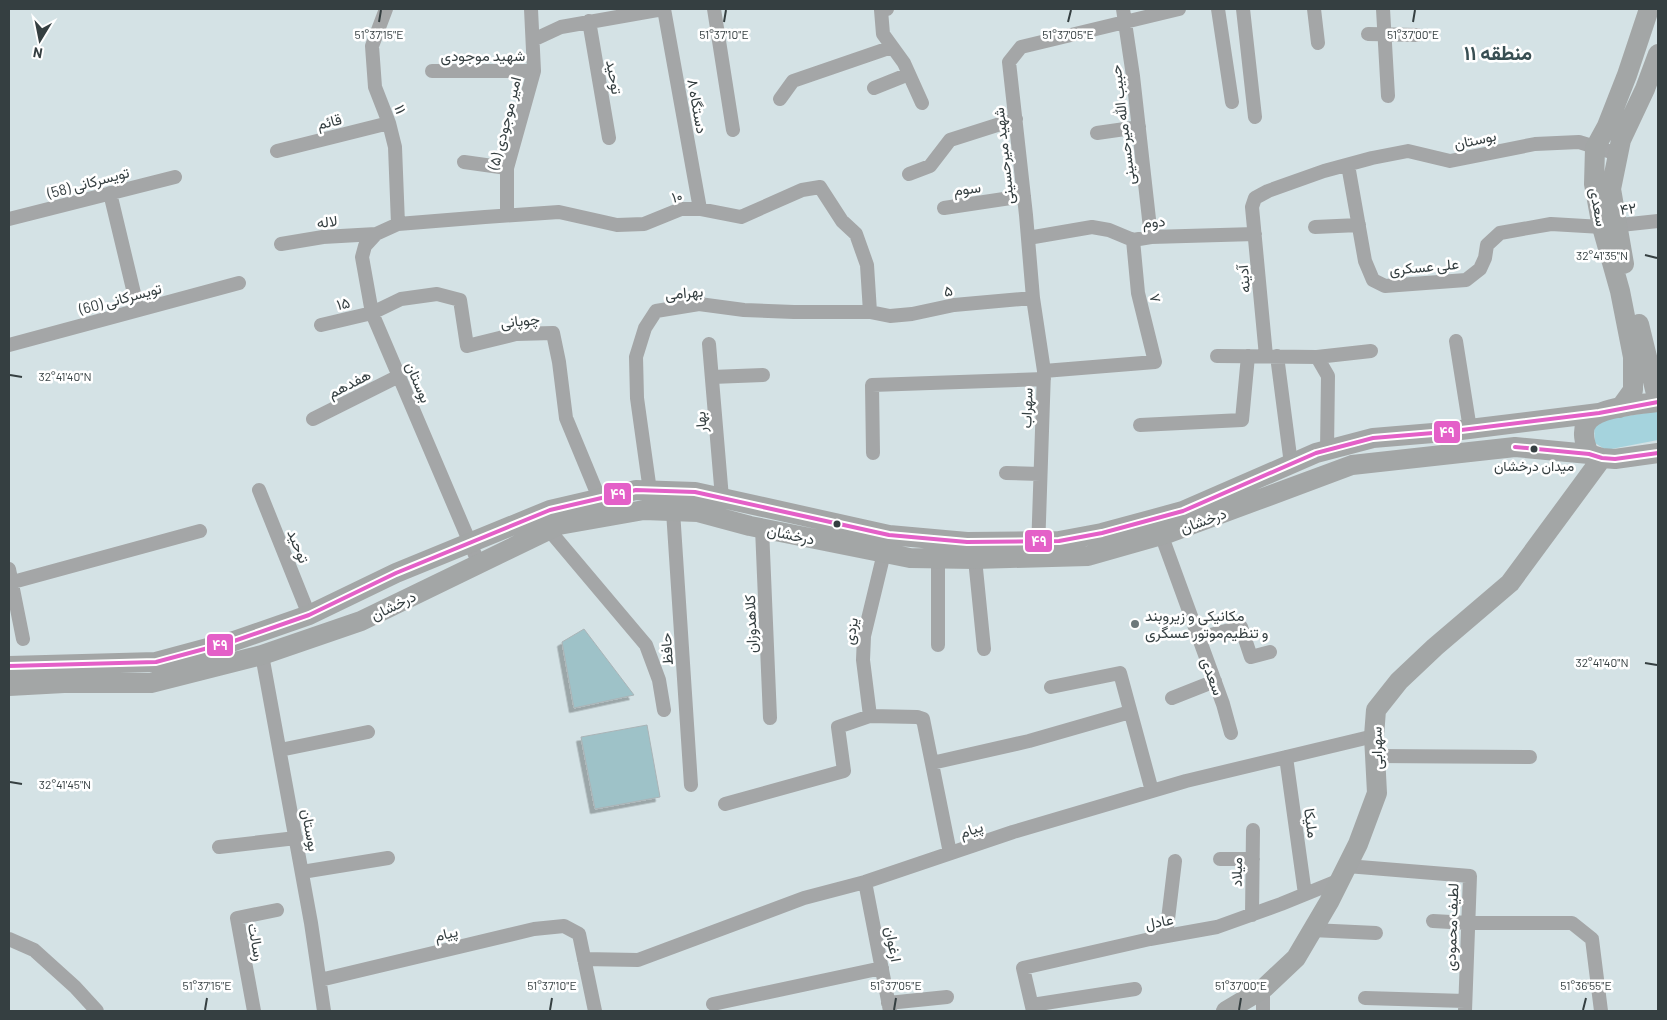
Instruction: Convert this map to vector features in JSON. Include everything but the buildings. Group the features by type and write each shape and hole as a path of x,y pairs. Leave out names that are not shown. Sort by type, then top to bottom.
{"main road":[{"name":"سعدی","path":"1649,9 1627,75 1607,126 1595,148 1594,184 1621,253 1658,402"},
{"name":"سعدی","path":"1620,408 1633,390 1632,357 1610,227 1611,189 1621,140 1645,89 1658,54"},
{"path":"1658,402 1599,413 1590,418 1586,424 1584,440 1596,456 1615,459 1658,452"},
{"name":"درخشان","path":"9,666 156,662 234,641 309,614 396,573 550,510 603,508 698,512 762,528 910,558 975,559 1037,549 1058,541 1102,533 1183,511 1327,450 1373,438 1470,429 1599,413"},
{"name":"درخشان","path":"9,686 150,683 262,655 361,621 559,525 603,508 636,490 695,492 889,535 1037,549 1088,556 1169,533 1352,464 1515,447 1596,456"},
{"name":"سهرابی","path":"1226,1011 1263,989 1296,958 1358,844 1377,793 1374,736 1376,710 1399,682 1435,647 1510,583 1596,456"}],"street":[{"name":"۱۱","path":"386,9 372,46 375,87 389,123 395,147 398,224"},
{"name":"امیر موجودی (۵)","path":"507,215 506,168 534,71 531,9"},
{"path":"533,40 561,27 589,21 614,12 664,9"},
{"name":"۸ دستگاه","path":"664,9 700,209"},
{"path":"714,9 733,130"},
{"path":"887,9 882,10 883,34 904,63 922,103"},
{"name":"شهید میرحسینی","path":"1044,375 1033,298 1009,62 1021,46 1086,30 1124,15 1179,9"},
{"path":"1218,9 1232,102"},
{"path":"1243,9 1255,117"},
{"path":"1314,9 1318,43"},
{"path":"1383,9 1388,96"},
{"name":"حبیب الله میرحسینی","path":"1124,15 1139,127 1150,237"},
{"name":"توحید","path":"589,21 609,138"},
{"path":"1368,34 1385,36 1417,35"},
{"path":"780,99 794,82 892,47"},
{"name":"شهید موجودی","path":"432,72 534,71"},
{"path":"874,88 909,74"},
{"path":"909,174 930,166 950,140 1016,119"},
{"name":"قائم","path":"277,151 389,123"},
{"path":"1097,133 1139,127"},
{"name":"بوستان","path":"1255,198 1268,191 1348,165 1408,151 1450,161 1535,144 1579,142 1618,154"},
{"path":"464,162 506,168"},
{"name":"علی عسکری","path":"1348,165 1365,261 1373,280 1385,286 1466,280 1480,269 1485,258 1487,244 1500,232 1551,224 1610,227"},
{"name":"تویسرکانی (58)","path":"9,220 175,177"},
{"name":"۱۰","path":"398,224 559,212 617,225 644,224 681,209 700,209 741,218 802,190 820,187 842,221 856,234 867,264 870,312"},
{"path":"110,193 138,310"},
{"name":"سوم","path":"944,208 1024,196"},
{"name":"آدینه","path":"1255,198 1252,207 1255,234 1272,356 1291,464"},
{"name":"۴۲","path":"1610,227 1658,221"},
{"path":"376,234 398,224"},
{"path":"1315,227 1359,225"},
{"name":"دوم","path":"1028,238 1092,228 1109,230 1132,240 1150,237 1255,234"},
{"name":"بوستان","path":"376,234 365,246 362,257 372,313 480,564"},
{"name":"لاله","path":"281,244 323,237 376,234"},
{"name":"۷","path":"1132,240 1138,293 1155,362"},
{"name":"تویسرکانی (60)","path":"9,345 239,283"},
{"name":"چوپانی","path":"372,313 401,299 437,294 460,300 467,346 516,334 553,333 559,362 566,418 603,508"},
{"name":"۵","path":"870,312 890,316 912,314 954,305 1033,298"},
{"name":"بهرامی","path":"650,491 638,398 636,357 645,328 656,311 699,304 744,310 870,312"},
{"name":"۱۵","path":"320,325 372,313"},
{"path":"1456,341 1470,429"},
{"name":"بهار","path":"709,344 722,498"},
{"path":"1217,356 1317,357 1371,351"},
{"path":"1140,425 1242,420 1248,356"},
{"path":"1317,357 1328,376 1327,450"},
{"name":"سهراب","path":"1037,549 1044,375 1155,362"},
{"path":"712,377 763,375"},
{"path":"873,453 872,385 1044,375"},
{"name":"هفدهم","path":"313,419 399,376"},
{"path":"1006,473 1040,474"},
{"name":"توحید","path":"259,490 309,614"},
{"name":"حافظ","path":"672,511 691,785"},
{"name":"کلاهدوزان","path":"762,528 770,718"},
{"path":"549,530 646,645 659,680 664,710"},
{"path":"23,639 11,575 200,531"},
{"name":"سعدی","path":"1161,534 1231,733"},
{"name":"یزدی","path":"870,716 863,660 864,636 884,553"},
{"path":"938,558 938,645"},
{"path":"975,559 984,649"},
{"path":"1199,638 1241,626 1251,657 1270,652"},
{"name":"بوستان","path":"262,655 302,872 324,1011"},
{"path":"1051,687 1120,673 1152,791"},
{"path":"1172,698 1214,681"},
{"path":"932,763 1029,741 1130,712"},
{"path":"725,804 844,771 838,727 870,716 917,717 923,719 950,853"},
{"path":"280,750 368,732"},
{"name":"پیام","path":"320,980 534,929 564,926 579,934 584,959 638,960 804,898 865,882 1013,832 1152,791 1374,736"},
{"path":"1375,756 1530,757"},
{"name":"ملیکا","path":"1286,757 1305,894"},
{"name":"میلاد","path":"1252,915 1253,830"},
{"path":"219,846 296,838"},
{"path":"302,872 388,858"},
{"path":"1220,859 1252,859"},
{"path":"1166,936 1175,861"},
{"name":"عادل","path":"1032,1008 1023,968 1166,936 1217,927 1305,894 1343,873"},
{"name":"لطیف محمودی","path":"1343,873 1470,876 1465,1006"},
{"name":"ارغوان","path":"865,882 889,1007"},
{"name":"رسالت","path":"254,1011 236,918 277,910"},
{"path":"1433,921 1572,923 1592,939 1601,1011"},
{"path":"1312,930 1376,933"},
{"path":"9,939 34,950 75,987 96,1011"},
{"path":"584,959 595,1011"},
{"path":"713,1004 882,968"},
{"path":"1032,1008 1135,989"},
{"path":"1263,989 1263,1011"},
{"path":"889,1007 947,997"},
{"path":"1365,998 1465,1006"}],"shaded area":[{"path":"1658,411 1658,440 1606,450 1595,443 1594,427 1602,420"}],"transit line":[{"name":"۴۹","path":"9,666 156,662 234,641 309,615 396,573 550,510 636,490 695,492 889,535 967,542 1059,541 1102,533 1183,511 1316,453 1373,438 1445,432 1599,413 1658,402"},
{"name":"۴۹","path":"1515,447 1589,454 1615,459 1658,453"}],"place":[{"name":"میدان درخشان","path":"1534,449"},
{"name":"مکانیکی و زیروبند و تنظیم‌موتور عسگری","path":"1135,624"}],"district":[{"name":"منطقه ۱۱","path":"1498,52"}]}
